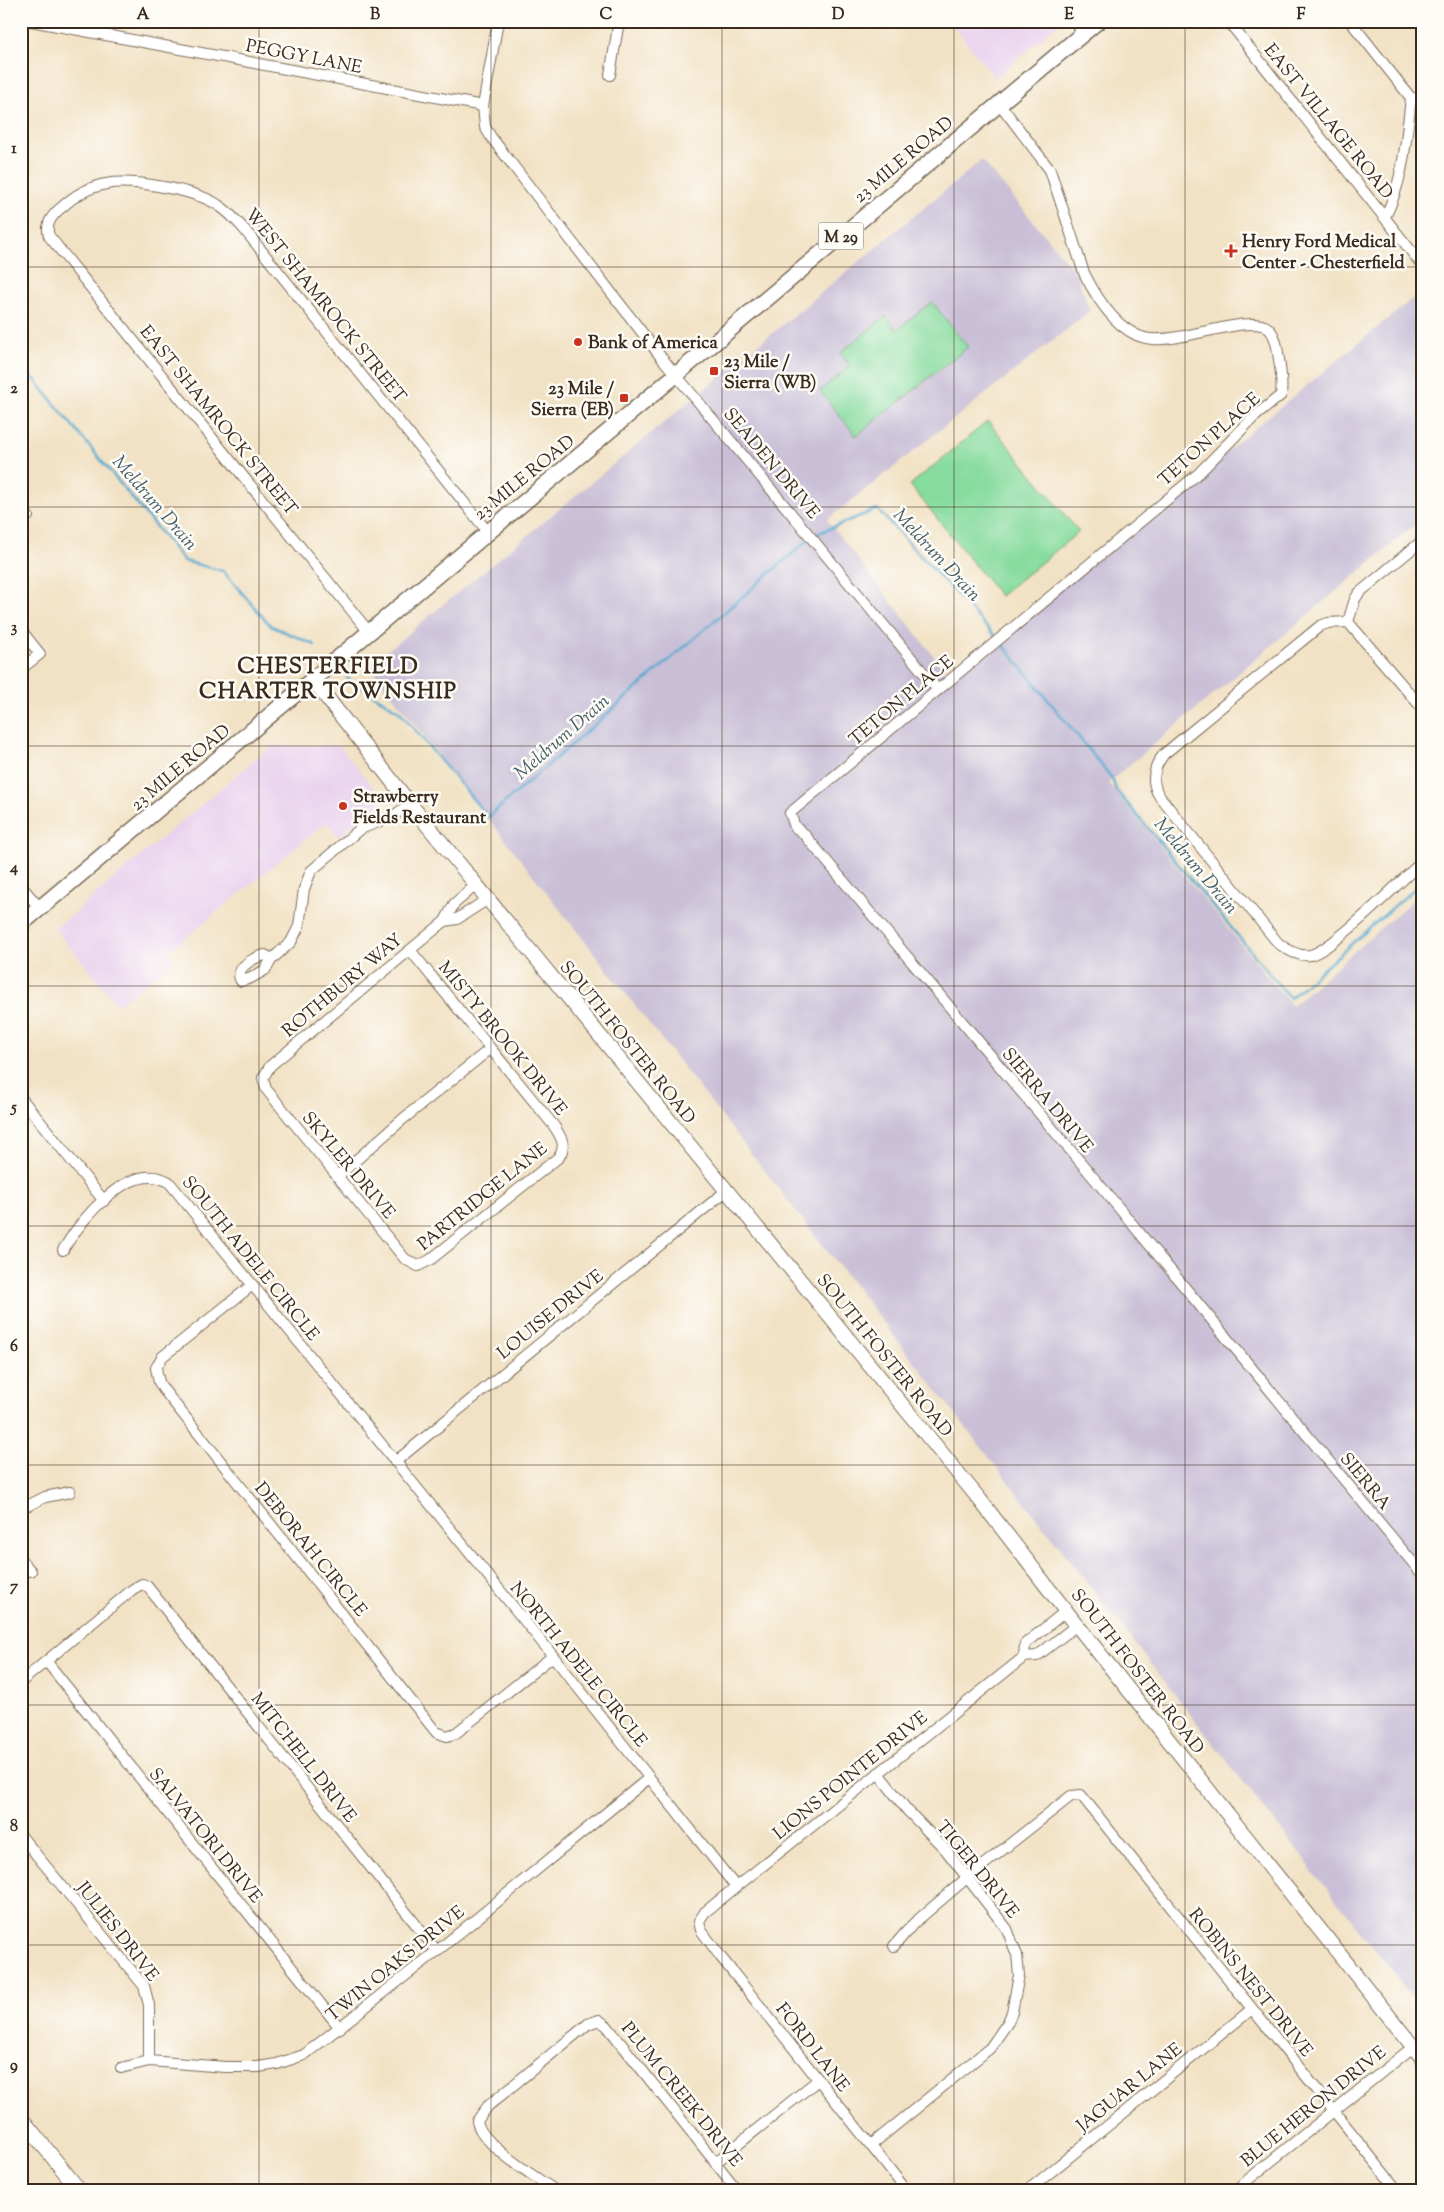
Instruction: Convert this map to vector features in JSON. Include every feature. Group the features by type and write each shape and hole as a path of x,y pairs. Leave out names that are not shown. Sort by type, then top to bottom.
{"main road":[{"name":"23 MILE ROAD","path":"28,914 313,680 487,531 1098,21"}],"street":[{"name":"PEGGY LANE","path":"31,21 483,106"},
{"name":"SEADEN DRIVE","path":"498,21 483,106 485,127 494,142 610,290 630,319 937,690"},
{"path":"610,75 619,21"},
{"path":"1074,21 1084,34"},
{"name":"EAST VILLAGE ROAD","path":"1228,21 1423,266"},
{"path":"1350,21 1411,98 1400,181 1385,217"},
{"path":"1411,98 1423,99"},
{"name":"TETON PLACE","path":"790,813 1199,473 1253,418 1281,394 1282,385 1275,341 1273,334 1264,326 1248,324 1162,340 1137,335 1119,323 1084,273 1050,170 999,103"},
{"name":"WEST SHAMROCK STREET","path":"47,226 58,210 76,195 104,184 118,182 186,192 219,206 244,229 487,531"},
{"name":"EAST SHAMROCK STREET","path":"47,226 53,240 369,632"},
{"path":"1348,622 1355,599 1360,593 1423,540"},
{"path":"1348,622 1423,708"},
{"path":"1348,622 1328,623 1320,626 1164,754 1159,761 1154,784 1160,797 1278,943 1286,949 1300,954 1315,954 1329,946 1423,861"},
{"path":"21,630 40,654 21,669"},
{"name":"SOUTH FOSTER ROAD","path":"313,680 410,804 980,1500 1077,1625 1423,2059"},
{"path":"272,959 265,955 248,963 238,973 241,981 265,970 272,959 287,948 295,936 302,912 304,889 311,871 360,829 392,817 410,804"},
{"name":"SIERRA DRIVE","path":"790,813 795,827 1109,1196 1284,1408"},
{"name":"ROTHBURY WAY","path":"263,1078 270,1066 445,921 454,904 476,885"},
{"path":"21,886 28,914"},
{"name":"ROTHBURY WAY","path":"445,921 458,919 488,899"},
{"name":"MISTY BROOK DRIVE","path":"410,950 554,1126 564,1142 563,1149"},
{"path":"338,1176 403,1119 490,1049"},
{"name":"SKYLER DRIVE","path":"263,1078 266,1089 405,1259 418,1266"},
{"path":"21,1098 104,1201"},
{"name":"PARTRIDGE LANE","path":"418,1266 430,1260 559,1157 563,1149"},
{"name":"SOUTH ADELE CIRCLE","path":"63,1250 78,1226 104,1201 127,1183 145,1177 160,1177 169,1182 251,1286 395,1462"},
{"name":"LOUISE DRIVE","path":"395,1462 726,1191"},
{"name":"DEBORAH CIRCLE","path":"251,1286 162,1358 156,1368 159,1382 206,1444 436,1732 447,1736 456,1733 553,1656"},
{"name":"SIERRA","path":"1284,1408 1423,1575"},
{"name":"NORTH ADELE CIRCLE","path":"395,1462 553,1656 736,1887"},
{"path":"22,1508 53,1494 70,1492"},
{"path":"21,1560 31,1571"},
{"name":"MITCHELL DRIVE","path":"47,1662 142,1584 151,1591 437,1952"},
{"path":"1066,1611 1025,1644 1024,1657 1037,1656 1077,1625"},
{"name":"LIONS POINTE DRIVE","path":"699,1921 705,1912 1024,1657"},
{"path":"21,1682 47,1662"},
{"name":"SALVATORI DRIVE","path":"47,1662 340,2028"},
{"name":"TIGER DRIVE","path":"871,2145 983,2055 1001,2032 1012,2012 1019,1975 1012,1941 1007,1929 946,1849 907,1810 878,1773"},
{"name":"TWIN OAKS DRIVE","path":"121,2068 149,2061 225,2067 266,2066 287,2062 304,2055 437,1952 649,1778"},
{"name":"ROBINS NEST DRIVE","path":"968,1877 1071,1796 1078,1795 1083,1797 1398,2191"},
{"name":"JULIES DRIVE","path":"21,1836 144,1986 149,2005 149,2061"},
{"path":"894,1946 913,1924 968,1877"},
{"name":"FORD LANE","path":"699,1921 703,1934 907,2191"},
{"name":"JAGUAR LANE","path":"1027,2191 1252,2009"},
{"name":"PLUM CREEK DRIVE","path":"556,2191 483,2135 477,2121 488,2106 588,2024 599,2020 607,2026 738,2191"},
{"name":"BLUE HERON DRIVE","path":"1234,2191 1413,2047"},
{"path":"715,2163 818,2080"},
{"path":"21,2118 80,2191"}],"shaded area":[{"path":"949,21 1062,21 995,78"},
{"path":"982,160 1076,273 1090,311 827,520 951,678 1423,290 1423,518 1108,783 1292,1006 1423,891 1423,2011 369,666"},
{"path":"271,746 340,746 383,800 339,837 326,823 168,952 175,960 118,1005 54,928 78,911 79,908"}],"green space":[{"path":"932,302 968,347 856,436 820,391 850,366 840,353 886,316 897,330"},
{"path":"988,421 1079,532 1000,596 910,485"}],"waterway":[{"name":"Meldrum Drain","path":"21,363 184,561 223,571 271,626 315,645"},
{"name":"Meldrum Drain","path":"812,536 877,509 996,637"},
{"name":"Meldrum Drain","path":"347,678 399,711 488,817 808,540"},
{"name":"Meldrum Drain","path":"1000,641 1112,778 1116,790 1290,998 1423,881"}],"place":[{"name":"Henry Ford Medical Center - Chesterfield","path":"1231,251"},
{"name":"Bank of America","path":"578,342"},
{"name":"23 Mile / Sierra (WB)","path":"714,371"},
{"name":"23 Mile / Sierra (EB)","path":"624,398"},
{"name":"Strawberry Fields Restaurant","path":"343,806"}],"district":[{"name":"CHESTERFIELD CHARTER TOWNSHIP","path":"328,678"}]}
